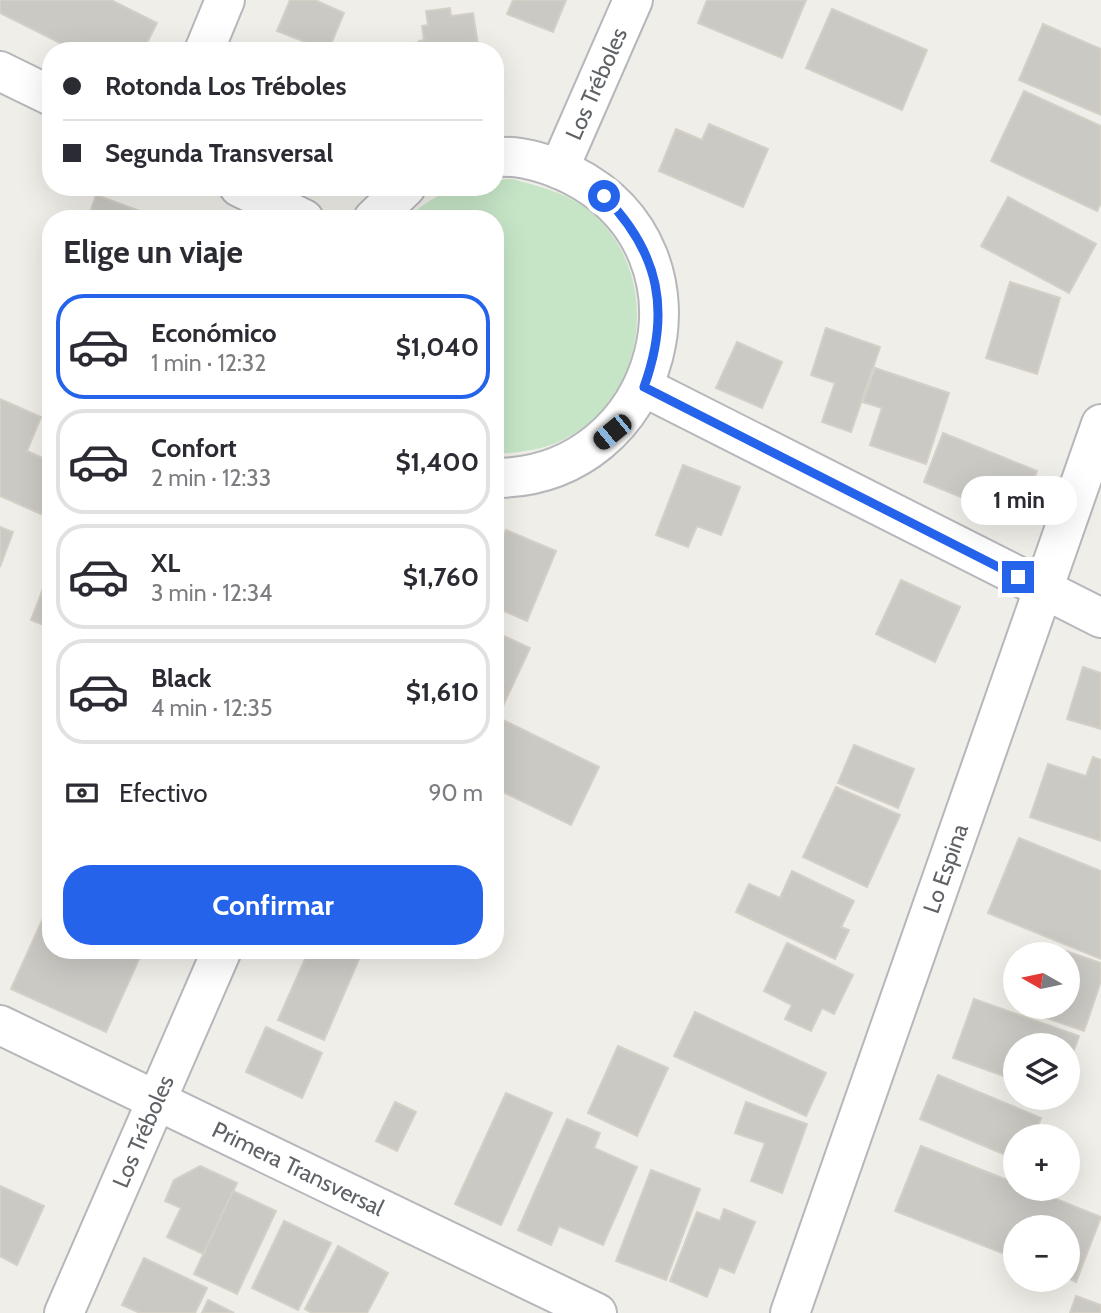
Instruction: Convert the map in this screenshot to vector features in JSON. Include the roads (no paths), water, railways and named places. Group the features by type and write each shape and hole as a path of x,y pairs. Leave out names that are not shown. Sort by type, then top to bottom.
{"street":[{"path":"208,42 225,0"},
{"name":"Los Tréboles","path":"559,169 634,0"},
{"path":"0,71 42,92"},
{"path":"504,158 531,160 559,169 604,196 622,214 649,259 660,311 658,337 644,387 612,432 591,450 540,474 504,477"},
{"path":"257,196 286,210"},
{"path":"382,210 397,196"},
{"path":"644,387 1101,618"},
{"name":"Lo Espina","path":"790,1313 1101,424"},
{"name":"Los Tréboles","path":"64,1313 218,959"},
{"name":"Primera Transversal","path":"0,1025 597,1313"}]}
